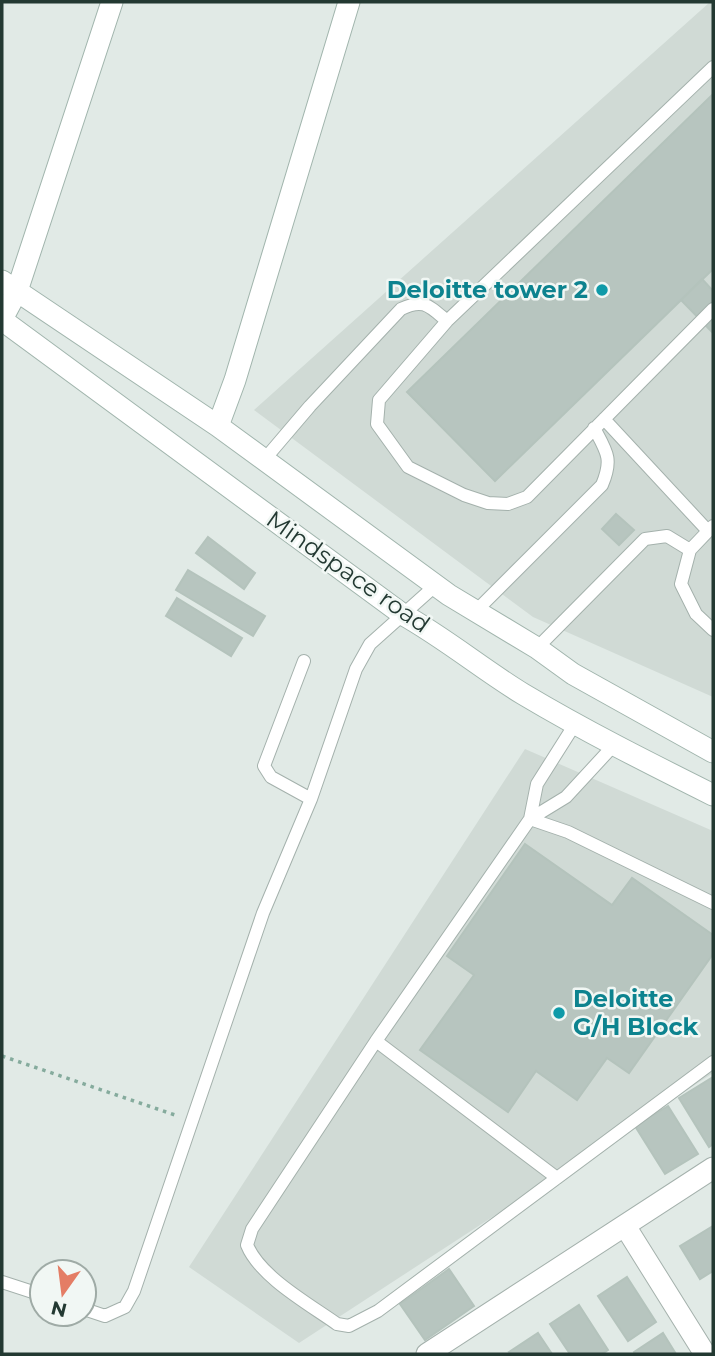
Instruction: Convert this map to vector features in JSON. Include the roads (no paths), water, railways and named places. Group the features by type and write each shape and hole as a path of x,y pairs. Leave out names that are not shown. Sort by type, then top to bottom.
{"main road":[{"path":"2,319 9,286 112,2"},
{"path":"218,426 239,367 349,2"},
{"name":"Mindspace road","path":"9,286 218,426 436,585 537,648 573,674 713,752"},
{"name":"Mindspace road","path":"2,319 402,614 427,628 521,693 614,745 713,795"},
{"path":"427,1354 713,1168"},
{"path":"625,1226 705,1354"}],"lane":[{"path":"713,67 447,321 379,400 377,424 408,467 464,495 488,503 508,504 527,497 713,309"},
{"path":"264,460 310,406 401,309 415,303 428,305 447,321"},
{"path":"599,424 711,528 690,550 681,584 696,614 713,630"},
{"path":"476,611 602,485 608,471 609,455 599,424"},
{"path":"537,648 645,539 667,536 690,550"},
{"path":"98,1314 105,1316 125,1307 134,1291 263,913 311,799 362,655 370,644 436,585"},
{"path":"304,661 264,766 271,777 311,799"},
{"path":"575,724 537,784 530,819 376,1041 252,1229 247,1245 251,1255 273,1278 337,1324 349,1326 378,1311 713,1062"},
{"path":"530,819 566,797 614,745"},
{"path":"530,819 568,832 713,903"},
{"path":"376,1041 557,1178"},
{"path":"2,1282 28,1290"}],"place":[{"name":"Deloitte tower 2","path":"602,290"},
{"name":"Deloitte G/H Block","path":"559,1013"}]}
